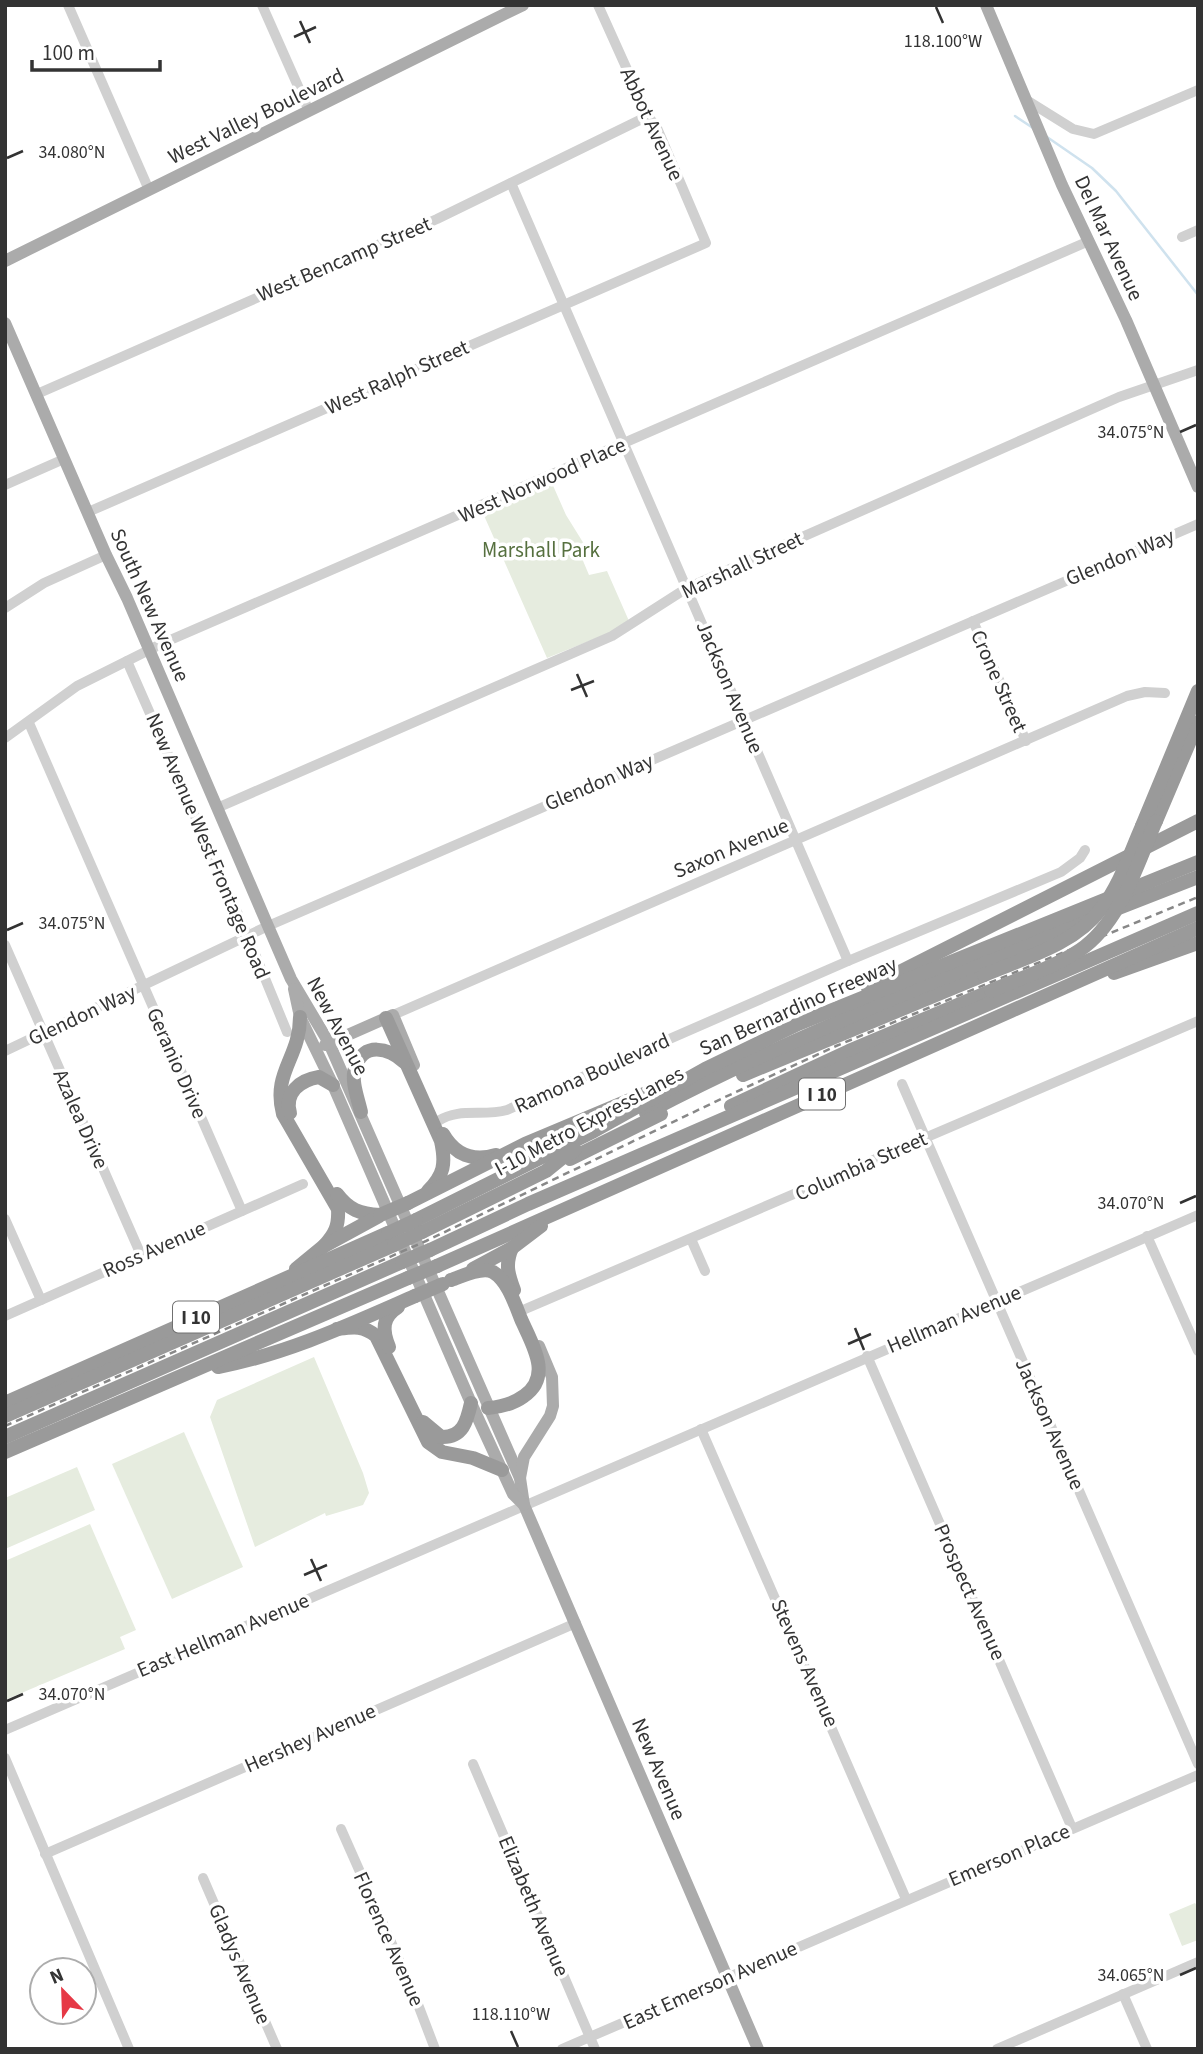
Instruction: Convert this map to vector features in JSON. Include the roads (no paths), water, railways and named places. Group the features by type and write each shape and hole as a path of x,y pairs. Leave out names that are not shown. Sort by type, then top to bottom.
{"highway":[{"path":"5,1437 430,1250 785,1080 1080,950 1095,937 1118,904 1198,691"},
{"path":"546,1171 757,1068 1067,939 1087,925 1115,886 1198,722"},
{"path":"798,1024 919,960 1198,821"},
{"name":"San Bernardino Freeway","path":"5,1403 288,1276 391,1239 419,1226 705,1069 798,1024 1198,862"},
{"name":"I-10 Metro ExpressLanes","path":"419,1226 546,1171 562,1158 689,1090 770,1051 929,983 1198,877"},
{"path":"528,1204 1198,912"},
{"name":"I 10","path":"5,1452 553,1216 889,1063 1198,928"},
{"path":"1091,975 1121,972 1198,943"},
{"path":"300,1017 300,1033 296,1047 282,1075 280,1102 283,1114 338,1209 339,1223 335,1234 324,1246"},
{"path":"390,1017 404,1062 441,1141 445,1157 444,1171 423,1196"},
{"path":"361,1112 354,1079 356,1064 362,1057 380,1049 388,1050 404,1062"},
{"path":"288,1276 310,1255 380,1216 606,1109 705,1069"},
{"path":"333,1085 319,1077 294,1088 289,1096 288,1107 293,1121 331,1186 346,1206 360,1214 380,1216"},
{"path":"438,1121 444,1136 459,1154 488,1158 511,1152"},
{"path":"189,1372 241,1362 337,1329 415,1296 512,1248 553,1216"},
{"path":"5,1416 391,1239"},
{"path":"512,1248 507,1272 523,1310"},
{"path":"447,1282 482,1270 492,1272 503,1281 537,1354 538,1379 533,1389 508,1404 488,1408"},
{"path":"415,1296 391,1311 385,1319 384,1328 390,1349 419,1415 435,1434 448,1438 456,1435 466,1425 471,1403"},
{"path":"337,1329 356,1326 367,1328 376,1336 428,1442 442,1452 473,1458 502,1470"}],"main road":[{"name":"West Valley Boulevard","path":"5,261 523,5"},
{"name":"Del Mar Avenue","path":"986,5 1053,163 1198,487"},
{"name":"South New Avenue","path":"5,323 268,926"},
{"path":"268,926 291,978"},
{"name":"New Avenue","path":"291,978 300,1017 333,1085 471,1403 513,1494 524,1505"},
{"name":"New Avenue","path":"291,978 329,1042 361,1112 520,1478 524,1505 758,2049"},
{"path":"390,1017 438,1121"},
{"name":"Saxon Avenue","path":"315,1050 390,1017"},
{"path":"520,1478 524,1457 550,1416 554,1396 552,1377 523,1310"}],"street":[{"path":"68,5 149,191"},
{"path":"262,5 309,111"},
{"name":"Abbot Avenue","path":"597,5 648,116 657,128 706,243"},
{"path":"1028,101 1073,129 1094,134 1198,90"},
{"name":"West Bencamp Street","path":"37,394 436,219 648,116"},
{"name":"Jackson Avenue","path":"511,183 848,961"},
{"path":"1182,237 1198,230"},
{"name":"West Norwood Place","path":"5,737 29,723 77,686 127,661 1089,241"},
{"name":"West Ralph Street","path":"88,512 706,243"},
{"name":"Marshall Street","path":"217,808 612,636 687,588 1119,397 1198,370"},
{"path":"5,485 64,459"},
{"name":"Glendon Way","path":"5,1051 268,926 1198,524"},
{"path":"5,608 44,583 106,555"},
{"name":"Crone Street","path":"973,621 1026,741"},
{"name":"New Avenue West Frontage Road","path":"127,661 287,1032"},
{"name":"Saxon Avenue","path":"390,1017 1128,696 1144,692 1165,693"},
{"name":"Geranio Drive","path":"29,723 242,1211"},
{"name":"Ramona Boulevard","path":"438,1121 457,1112 494,1114 507,1110 848,961 1061,872 1080,858 1085,850"},
{"name":"Azalea Drive","path":"5,945 141,1255"},
{"name":"Columbia Street","path":"523,1310 1198,1021"},
{"name":"Jackson Avenue","path":"902,1084 1198,1764"},
{"name":"Ross Avenue","path":"5,1315 303,1184"},
{"name":"Hellman Avenue","path":"634,1458 1198,1214"},
{"path":"5,1219 41,1300"},
{"path":"1147,1236 1198,1351"},
{"path":"691,1239 705,1271"},
{"name":"Prospect Avenue","path":"867,1356 1072,1828"},
{"name":"Stevens Avenue","path":"701,1429 906,1899"},
{"name":"East Hellman Avenue","path":"5,1730 634,1458"},
{"name":"Hershey Avenue","path":"46,1854 576,1623"},
{"path":"5,1758 129,2049"},
{"name":"Elizabeth Avenue","path":"473,1763 595,2049"},
{"name":"Emerson Place","path":"820,1937 1198,1775"},
{"name":"Florence Avenue","path":"341,1829 414,1994 435,2049"},
{"name":"Gladys Avenue","path":"204,1878 276,2049"},
{"name":"East Emerson Avenue","path":"562,2049 820,1937"},
{"path":"997,2049 1198,1962"},
{"path":"1123,1994 1147,2049"}],"waterway":[{"path":"1015,116 1033,128"},
{"path":"1047,137 1092,168 1116,191 1198,295"}],"railway":[{"path":"5,1426 426,1241 836,1046 1198,897"}],"park label":[{"name":"Marshall Park","path":"541,550"}]}
